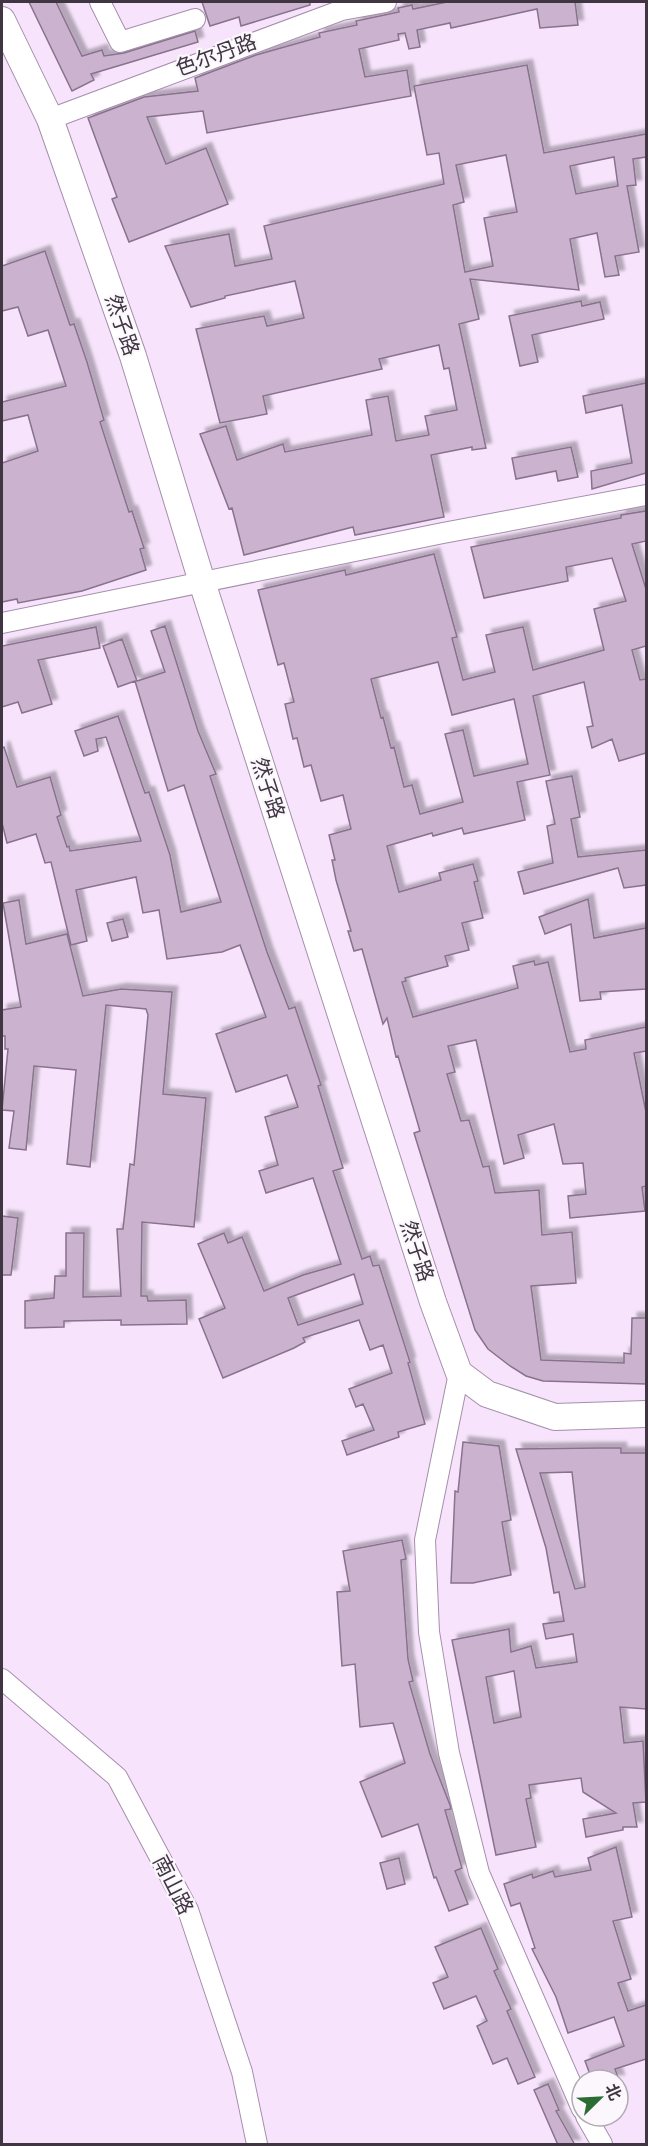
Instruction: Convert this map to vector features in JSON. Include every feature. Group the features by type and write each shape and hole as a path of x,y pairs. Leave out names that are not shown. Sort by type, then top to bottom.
{"main road":[{"name":"然子路","path":"2,20 50,119 133,356 202,582 433,1302 459,1373"},
{"path":"459,1373 487,1394 555,1417 646,1414"}],"street":[{"path":"100,2 120,42 195,19"},
{"name":"色尔丹路","path":"50,119 342,10 386,2"},
{"path":"2,622 443,533 646,495"},
{"path":"459,1373 425,1540 431,1643 449,1753 480,1873 570,2081"},
{"name":"南山路","path":"2,1679 117,1777 188,1910 242,2072 257,2145"},
{"path":"593,2128 602,2145"}],"building":[{"path":"29,2 56,2 82,56 102,50 104,56 124,53 195,31 198,42 91,74 94,80 72,91"},
{"path":"202,2 310,2 310,5 241,26 239,17 210,26"},
{"path":"447,2 575,2 578,25 540,28 537,9 451,28 450,23 417,30 420,47 409,49 405,33 398,34 399,40 359,49 365,77 407,70 411,96 207,133 203,111 147,117 166,164 206,148 228,204 129,242 112,199 117,197 88,118 144,97 198,91 195,78 256,55 320,37 319,33 357,25 356,21 399,12 398,8 412,5 413,9"},
{"path":"527,65 544,153 646,134 646,157 633,159 636,185 627,186 639,252 615,256 619,275 605,277 597,233 570,239 579,290 470,279 479,319 459,324 486,448 472,450 472,447 431,455 444,517 355,535 353,527 244,555 232,508 229,509 200,434 226,426 237,460 283,444 285,452 372,435 366,400 388,396 396,441 429,435 425,416 457,410 449,368 444,369 439,345 379,359 382,369 263,396 267,414 220,423 196,329 264,316 267,326 304,318 295,281 225,296 225,298 191,307 165,246 229,234 235,266 272,259 264,226 444,184 439,153 427,155 414,86","holes":["506,155 517,212 484,218 493,266 465,272 453,205 464,202 456,165","614,157 618,186 576,194 570,166"]},
{"path":"45,251 70,325 74,324 87,362 104,420 100,422 129,512 132,511 144,548 140,549 146,570 82,591 18,603 17,599 2,602 2,463 38,451 28,415 2,421 2,402 66,386 48,330 28,336 18,307 2,311 2,266"},
{"path":"581,301 582,306 600,302 604,319 532,335 538,362 520,366 509,316"},
{"path":"646,383 646,473 592,489 591,471 632,463 622,405 586,413 583,396"},
{"path":"571,447 578,477 558,481 556,471 516,479 512,458"},
{"path":"646,511 646,541 632,544 646,589 646,646 632,650 640,680 646,679 646,753 619,761 612,739 592,748 587,727 593,726 584,682 533,696 550,775 517,782 525,820 464,834 462,828 433,836 432,833 387,846 399,892 441,880 439,873 473,864 478,881 474,882 483,918 462,923 469,950 445,956 448,966 405,978 406,981 402,982 413,1017 518,988 513,966 534,961 535,965 548,962 570,1052 586,1049 585,1040 646,1027 646,1051 634,1053 646,1112 646,1186 642,1187 645,1211 570,1218 568,1196 586,1194 583,1163 563,1164 554,1124 518,1135 524,1158 504,1164 476,1040 448,1046 455,1072 447,1074 461,1121 469,1120 483,1167 489,1166 495,1193 539,1190 542,1235 572,1232 576,1283 531,1286 541,1360 624,1363 624,1353 631,1354 632,1318 646,1318 646,1384 543,1381 526,1376 510,1366 488,1349 475,1330 414,1133 420,1131 398,1056 396,1057 387,1018 383,1024 362,949 354,951 348,931 351,931 336,880 332,860 335,860 329,835 351,829 343,795 321,801 311,765 304,767 297,738 293,739 285,704 294,702 284,663 278,665 258,590 345,570 346,575 434,554 457,637 452,638 463,680 495,672 486,635 523,627 533,670 604,650 594,609 626,601 612,558 566,567 568,581 484,598 471,547 621,518 621,515","holes":["438,662 452,715 514,699 528,764 474,776 463,730 445,734 463,802 420,814 412,785 404,787 394,747 391,748 371,679"]},
{"path":"165,626 198,731 216,774 210,776 267,952 289,1009 295,1007 321,1085 318,1086 343,1168 333,1171 362,1259 370,1256 373,1266 379,1265 410,1362 408,1363 425,1424 398,1432 399,1437 347,1455 342,1441 374,1430 363,1404 356,1407 349,1389 392,1373 383,1345 370,1350 359,1320 303,1338 305,1342 294,1348 223,1378 199,1319 225,1308 198,1244 224,1233 228,1243 242,1237 264,1291 303,1275 341,1264 313,1178 266,1193 259,1171 278,1165 265,1117 298,1107 287,1075 236,1092 216,1034 266,1017 240,945 222,952 167,959 159,910 143,913 136,877 76,890 87,941 71,945 51,862 45,863 36,834 7,843 2,823 2,748 4,747 17,787 50,777 61,815 57,817 70,851 141,841 106,737 96,739 98,751 84,756 75,731 118,716 145,793 149,792 170,855 181,912 221,902 184,785 168,791 135,681 118,687 103,646 122,639 137,681 165,672 151,631","holes":["354,1274 363,1304 298,1325 288,1298"]},
{"path":"96,627 100,648 38,660 52,704 22,713 18,702 2,707 2,646"},
{"path":"572,776 580,817 571,819 578,857 646,850 646,885 624,888 618,868 524,894 518,872 553,863 547,826 555,824 546,781"},
{"path":"588,899 594,938 646,928 646,989 600,992 601,999 580,1001 571,924 545,934 539,917"},
{"path":"19,900 26,944 67,934 83,996 121,989 172,992 163,1094 206,1098 194,1227 142,1222 141,1296 147,1296 148,1301 186,1300 187,1324 121,1325 121,1320 64,1321 64,1327 25,1328 25,1301 54,1298 55,1276 66,1276 66,1233 84,1233 83,1297 121,1296 117,1229 123,1229 130,1164 134,1165 148,1015 146,1009 106,1005 90,1167 67,1164 76,1070 34,1066 26,1150 9,1148 14,1111 2,1110 8,1049 5,1049 5,1036 2,1036 2,1010 21,1007 3,903"},
{"path":"123,919 128,937 112,941 107,923"},
{"path":"2,1216 18,1218 11,1275 2,1275"},
{"path":"463,1442 499,1446 511,1520 502,1522 511,1575 473,1583 451,1583 455,1491 458,1492"},
{"path":"621,1448 621,1453 646,1453 646,1709 620,1707 624,1743 643,1741 646,1802 633,1803 637,1827 623,1827 623,1830 586,1837 583,1819 616,1813 583,1792 581,1778 529,1785 531,1798 526,1799 536,1847 496,1855 452,1640 509,1629 511,1652 531,1646 536,1668 577,1662 573,1634 546,1639 543,1624 564,1621 559,1592 554,1593 546,1548 516,1449","holes":["572,1472 585,1587 575,1589 540,1473","514,1671 521,1717 494,1723 486,1677"]},
{"path":"402,1540 406,1559 401,1560 408,1659 413,1681 409,1682 430,1754 450,1805 451,1809 445,1810 462,1868 455,1871 468,1904 449,1911 436,1877 434,1878 418,1824 382,1837 360,1782 405,1763 393,1723 360,1727 355,1664 342,1666 337,1592 350,1591 343,1551"},
{"path":"616,1847 632,1917 613,1921 631,1979 618,1983 628,2011 646,2005 646,2059 618,2068 588,2068 585,2061 624,2046 614,2017 568,2033 556,1997 532,1949 535,1948 520,1903 511,1906 504,1884 532,1874 533,1878 553,1871 555,1877 591,1870 588,1858"},
{"path":"399,1858 405,1884 387,1889 380,1863"},
{"path":"481,1928 498,1969 494,1971 511,2009 507,2011 535,2077 518,2084 507,2058 493,2064 477,2026 487,2021 476,1996 444,2009 433,1983 448,1977 435,1947"},
{"path":"548,2084 559,2110 556,2111 575,2145 558,2145 534,2090"}]}
